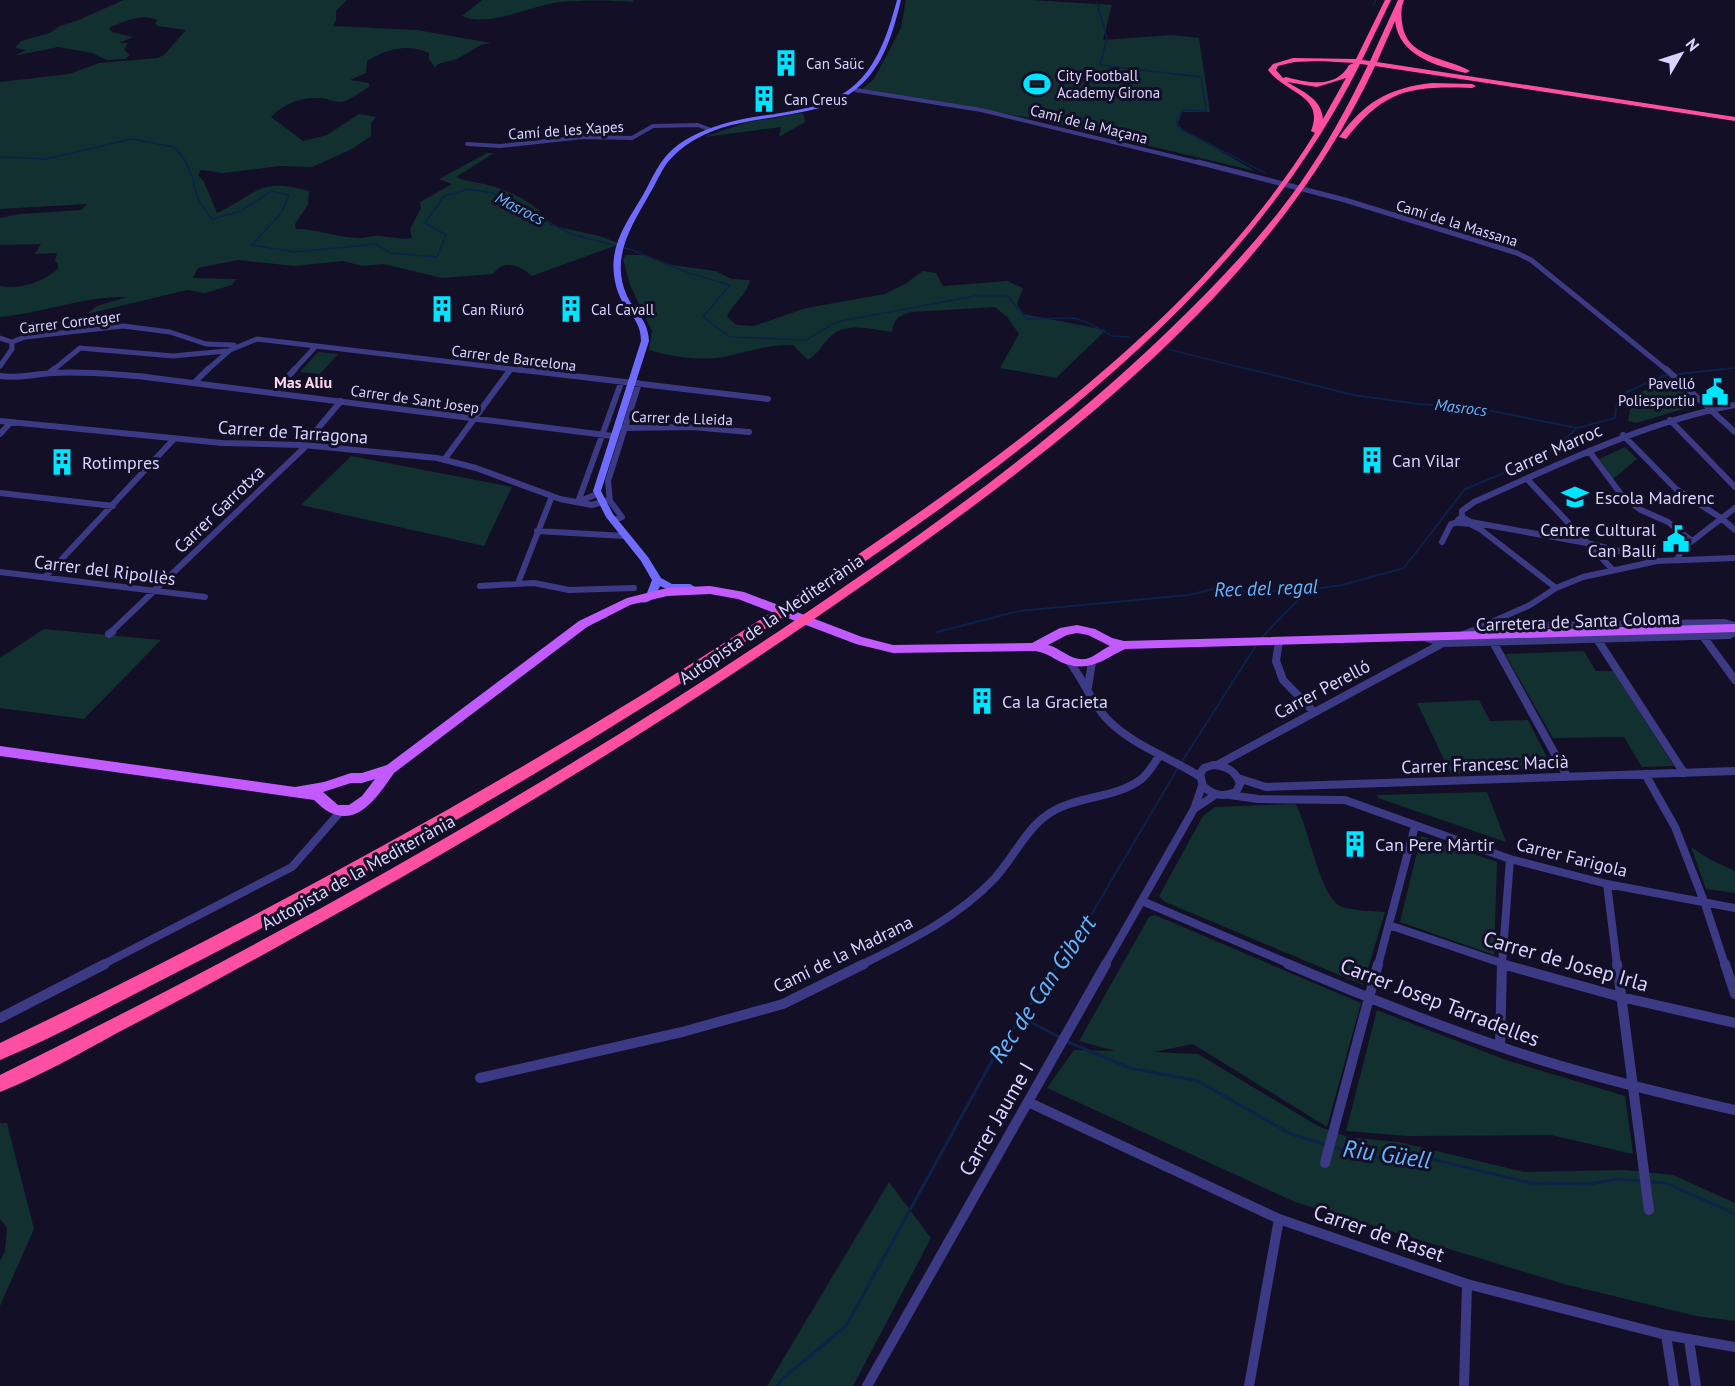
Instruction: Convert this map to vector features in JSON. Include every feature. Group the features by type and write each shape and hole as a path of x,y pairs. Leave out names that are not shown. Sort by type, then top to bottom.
{"highway":[{"name":"Autopista de la Mediterrània","path":"0,1052 178,965 376,858 581,739 769,621 942,501 1090,384 1143,337 1216,266 1287,182 1327,123 1388,0"},
{"name":"Autopista de la Mediterrània","path":"0,1084 196,983 393,874 483,822 699,690 890,561 1042,446 1166,338 1215,290 1257,243 1321,160 1353,104 1402,0"},
{"path":"1402,0 1398,11 1400,32 1410,46 1430,58 1495,78 1588,98"},
{"path":"1348,62 1291,62 1281,65 1278,73 1299,83 1335,82 1347,75 1361,46 1372,34"},
{"path":"1287,182 1288,171 1315,131 1321,116 1310,99 1276,77 1273,68 1279,63 1295,60 1386,66 1735,121"},
{"path":"1321,160 1336,147 1372,104 1389,94 1408,88 1437,85 1477,86 1588,98"}],"main road":[{"path":"0,751 317,795 328,800 332,807 341,811 352,810 363,804 391,769 590,620 619,606 651,595 694,590 740,595 762,603"},
{"path":"571,636 606,617 641,604 684,596 721,596 762,603"},
{"name":"Carretera de Santa Coloma","path":"762,603 828,630 892,649 1035,647 1057,652 1068,660 1082,663 1124,645"},
{"name":"Carretera de Santa Coloma","path":"1035,647 1064,631 1077,628 1091,632 1099,638 1124,645 1735,628"},
{"path":"1057,636 1054,645 1057,652"},
{"path":"1096,658 1103,648 1099,638"},
{"path":"295,792 351,777 362,778 391,769"},
{"path":"362,778 370,783 372,792"},
{"path":"328,800 330,791 339,782"}],"street":[{"path":"578,502 611,433 645,334 642,322 621,290 617,259 620,247 633,216 667,159 688,141 711,130 749,119 817,108 838,101 856,90 867,79 884,46 893,27 899,0"},
{"name":"Camí de la Maçana","path":"856,90 981,111 1315,192"},
{"name":"Camí de les Xapes","path":"467,144 500,146 583,137 632,138 653,126 698,125 711,130"},
{"name":"Camí de la Massana","path":"1315,192 1527,258 1665,368 1735,432"},
{"name":"Carrer Corretger","path":"12,342 26,338 123,326 170,332 206,344 236,345"},
{"path":"0,338 12,342 12,349 0,366"},
{"name":"Carrer de Barcelona","path":"236,345 257,339 768,399"},
{"path":"194,383 226,351 236,345"},
{"path":"274,392 316,346"},
{"path":"49,373 80,348 185,355 216,354 226,351"},
{"path":"444,460 510,370"},
{"name":"Carrer de Sant Josep","path":"0,376 13,378 49,373 106,373 274,392 473,419 611,433"},
{"path":"600,500 626,428 630,383"},
{"path":"630,383 611,433 599,477 600,500 655,577 670,587 708,587 728,590 740,595"},
{"name":"Carrer Garrotxa","path":"109,634 304,448 304,445 341,401"},
{"name":"Carrer Marroc","path":"1442,542 1451,524 1460,520 1462,512 1474,502 1623,435 1710,409 1735,405"},
{"path":"1670,420 1735,487"},
{"name":"Carrer de Tarragona","path":"0,421 251,446 304,445 444,460 476,468 552,496 578,502 600,500"},
{"path":"0,434 11,422"},
{"name":"Carrer de Lleida","path":"611,433 626,428 692,427 749,432"},
{"path":"1623,435 1676,489 1735,530"},
{"path":"45,577 174,439"},
{"path":"1589,451 1623,497 1641,510 1668,522 1692,541"},
{"path":"1527,479 1613,570"},
{"path":"0,492 113,506"},
{"path":"518,583 552,496"},
{"path":"578,502 600,500 622,518 613,521"},
{"path":"1677,560 1682,549 1735,508"},
{"path":"1460,520 1465,525 1470,523 1587,543 1657,561"},
{"path":"1470,523 1556,588"},
{"path":"537,531 626,536"},
{"path":"1463,635 1530,605 1556,588 1583,577 1657,561 1735,558"},
{"name":"Carrer del Ripollès","path":"0,572 205,597"},
{"path":"606,617 614,611 651,595 655,577"},
{"path":"590,620 607,608 643,593 655,577"},
{"path":"480,586 534,583 569,590 634,588"},
{"name":"Carretera de Santa Coloma","path":"1422,636 1443,643 1493,642 1729,634 1735,628 1724,622 1482,626"},
{"path":"1702,635 1735,680"},
{"path":"1596,639 1684,773"},
{"path":"1274,641 1276,660 1283,680 1312,711"},
{"path":"1493,642 1567,776"},
{"name":"Carrer Perelló","path":"1217,765 1312,711 1443,643"},
{"path":"1088,687 1096,658"},
{"path":"1068,660 1088,687 1100,711 1113,725 1129,738 1201,773"},
{"name":"Camí de la Madrana","path":"480,1078 682,1032 783,1004 929,931 977,896 996,877 1042,818 1063,806 1123,788 1141,780 1163,756"},
{"path":"1217,765 1231,770 1238,778 1238,790 1230,795 1215,795 1202,786 1201,773 1217,765"},
{"name":"Carrer Francesc Macià","path":"1238,778 1266,787 1735,771"},
{"path":"1645,774 1675,827 1705,904 1735,994"},
{"name":"Carrer Jaume I","path":"867,1386 1194,809 1202,786"},
{"name":"Carrer Jaume I","path":"1194,809 1215,795"},
{"name":"Carrer Farigola","path":"1230,795 1245,799 1317,797 1345,800 1510,859 1607,884 1735,908"},
{"path":"0,1018 292,867 341,811"},
{"path":"1325,1163 1415,826"},
{"path":"1500,1046 1502,964 1510,859"},
{"path":"1607,884 1649,1210"},
{"name":"Carrer Josep Tarradelles","path":"1142,901 1370,998 1500,1046 1634,1088 1735,1110"},
{"name":"Carrer de Josep Irla","path":"1389,925 1502,964 1621,997 1735,1023"},
{"name":"Carrer de Raset","path":"1028,1102 1279,1219 1467,1284 1666,1335 1735,1347"},
{"path":"1249,1386 1279,1219"},
{"path":"1464,1386 1467,1284"},
{"path":"1666,1335 1674,1386"},
{"path":"1689,1340 1696,1386"}],"green space":[{"path":"124,0 347,0 336,11 333,26 417,30 491,43 481,45 457,59 438,64 435,68 429,59 429,53 421,50 405,48 382,53 367,61 366,73 350,80 369,83 369,87 344,102 307,98 294,101 282,108 271,117 303,141 327,135 359,114 376,117 371,123 371,136 352,149 312,167 280,166 223,173 201,170 198,175 204,182 217,213 260,189 279,186 292,187 309,191 308,205 295,224 296,229 356,238 377,236 412,238 410,229 421,208 420,202 452,184 439,179 487,153 494,153 456,177 515,195 539,211 550,225 603,237 620,244 532,276 512,265 502,266 493,274 442,278 384,264 362,266 343,261 295,266 238,260 198,268 193,278 236,279 232,285 205,293 187,290 87,314 97,306 127,297 95,299 0,317 0,286 23,286 38,281 58,269 58,264 55,261 57,253 35,254 41,244 0,245 0,218 20,214 81,210 87,204 0,209 0,82 69,74 99,63 158,58 165,54 186,30 158,26 155,24 157,20 146,17 128,20 111,27 109,29 112,32 133,37 119,43 128,43 124,50 130,55 125,59 107,60 92,53 58,47 14,56 26,50 15,48 21,41 50,33 60,26"},
{"path":"482,0 598,0 561,2 498,18 473,19 462,16"},
{"path":"598,0 633,0 634,2"},
{"name":"City Football Academy Girona","path":"906,0 1032,0 1112,5 1103,40 1172,35 1199,38 1210,112 1182,112 1177,126 1255,171 1036,119 862,89 874,79 901,28"},
{"path":"803,113 805,122 779,137 781,127 704,137 748,122"},
{"path":"626,255 645,255 672,265 715,271 732,279 750,280 746,291 727,317 737,325 754,326 806,308 885,294 905,284 923,271 936,273 943,286 1007,281 1023,288 1017,304 1023,314 1106,330 1056,378 1000,368 1019,334 1007,317 995,307 911,312 897,319 892,332 860,328 844,329 831,336 808,360 793,345 767,347 715,358 677,356 649,350 652,331 630,285 623,259"},
{"path":"318,352 338,354 320,374 300,372"},
{"path":"1676,382 1697,405 1636,423 1628,421 1632,398 1645,390"},
{"path":"1625,447 1637,459 1613,479 1599,459"},
{"path":"351,456 512,487 484,546 301,505"},
{"path":"44,629 161,640 84,719 0,708 0,658"},
{"path":"1584,651 1596,671 1613,671 1674,766 1642,767 1624,737 1553,738 1505,654"},
{"path":"1479,700 1490,721 1528,720 1553,769 1451,774 1417,703"},
{"path":"1487,792 1506,842 1378,798 1378,795"},
{"path":"1295,804 1327,891 1335,901 1343,907 1385,912 1363,985 1165,902 1159,896 1203,816 1215,807"},
{"path":"1421,836 1497,862 1494,955 1400,922"},
{"path":"1691,847 1709,859 1735,871 1735,893 1706,889"},
{"path":"1155,915 1361,1003 1327,1127 1193,1044 1154,1052 1198,1054 1318,1126 1347,1137 1399,1142 1524,1172 1624,1170 1673,1175 1735,1203 1735,1321 1696,1316 1564,1284 1295,1202 1047,1088 1074,1050 1115,1051 1079,1041 1149,917"},
{"path":"1377,1010 1506,1060 1625,1096 1633,1154 1551,1135 1407,1136 1346,1131"},
{"path":"0,1123 7,1123 34,1229 0,1306 0,1261 5,1251 7,1228 0,1219"},
{"path":"889,1182 931,1238 853,1386 767,1386"}],"waterway":[{"path":"1373,6 1376,0"},
{"path":"1097,3 1107,38 1100,65 1201,77 1206,111 1183,110 1176,121 1182,130 1265,173"},
{"name":"Masrocs","path":"0,157 46,159 132,139 174,147 183,157 192,176 198,200 212,219 241,211 271,191 289,195 281,213 252,245 295,252 376,244 391,253 437,257 446,235 425,223 444,196 468,189 493,193 571,234 632,250 689,273 730,285 703,317 730,337 806,340 836,322 975,296 1008,296 1027,319 1074,318 1089,323 1112,336 1130,337"},
{"name":"Masrocs","path":"1167,349 1255,371"},
{"name":"Masrocs","path":"1710,371 1735,368"},
{"name":"Masrocs","path":"1249,369 1353,395 1418,404 1482,409 1577,428"},
{"name":"Masrocs","path":"1577,428 1615,418 1617,402 1622,394 1663,376 1723,369"},
{"name":"Rec del regal","path":"1308,590 1342,585 1404,568 1465,489 1546,456 1577,428"},
{"name":"Rec del regal","path":"937,632 1019,611 1189,595 1213,589 1254,592 1308,590"},
{"name":"Rec de Can Gibert","path":"1260,639 1308,590"},
{"name":"Rec de Can Gibert","path":"1181,763 1257,644"},
{"name":"Rec de Can Gibert","path":"1057,965 1081,932 1178,768"},
{"name":"Rec de Can Gibert","path":"1021,1017 1059,964"},
{"name":"Rec de Can Gibert","path":"778,1386 781,1380 846,1326 998,1050 1021,1017"},
{"name":"Riu Güell","path":"1021,1017 1061,1038"},
{"name":"Riu Güell","path":"1066,1041 1130,1068 1198,1081 1291,1134 1326,1145"},
{"name":"Riu Güell","path":"1332,1146 1352,1153 1384,1158 1407,1153 1530,1183 1589,1184 1617,1179 1641,1181"},
{"name":"Riu Güell","path":"1650,1182 1666,1183 1735,1214"}],"place":[{"name":"Can Saüc","path":"786,63"},
{"name":"City Football Academy Girona","path":"1037,84"},
{"name":"Can Creus","path":"764,99"},
{"name":"Can Riuró","path":"442,309"},
{"name":"Cal Cavall","path":"571,309"},
{"name":"Pavelló Poliesportiu","path":"1715,392"},
{"name":"Can Vilar","path":"1372,460"},
{"name":"Rotimpres","path":"62,462"},
{"name":"Escola Madrenc","path":"1575,497"},
{"name":"Centre Cultural Can Ballí","path":"1676,539"},
{"name":"Ca la Gracieta","path":"982,701"},
{"name":"Can Pere Màrtir","path":"1355,844"}],"district":[{"name":"Mas Aliu","path":"303,382"}]}
